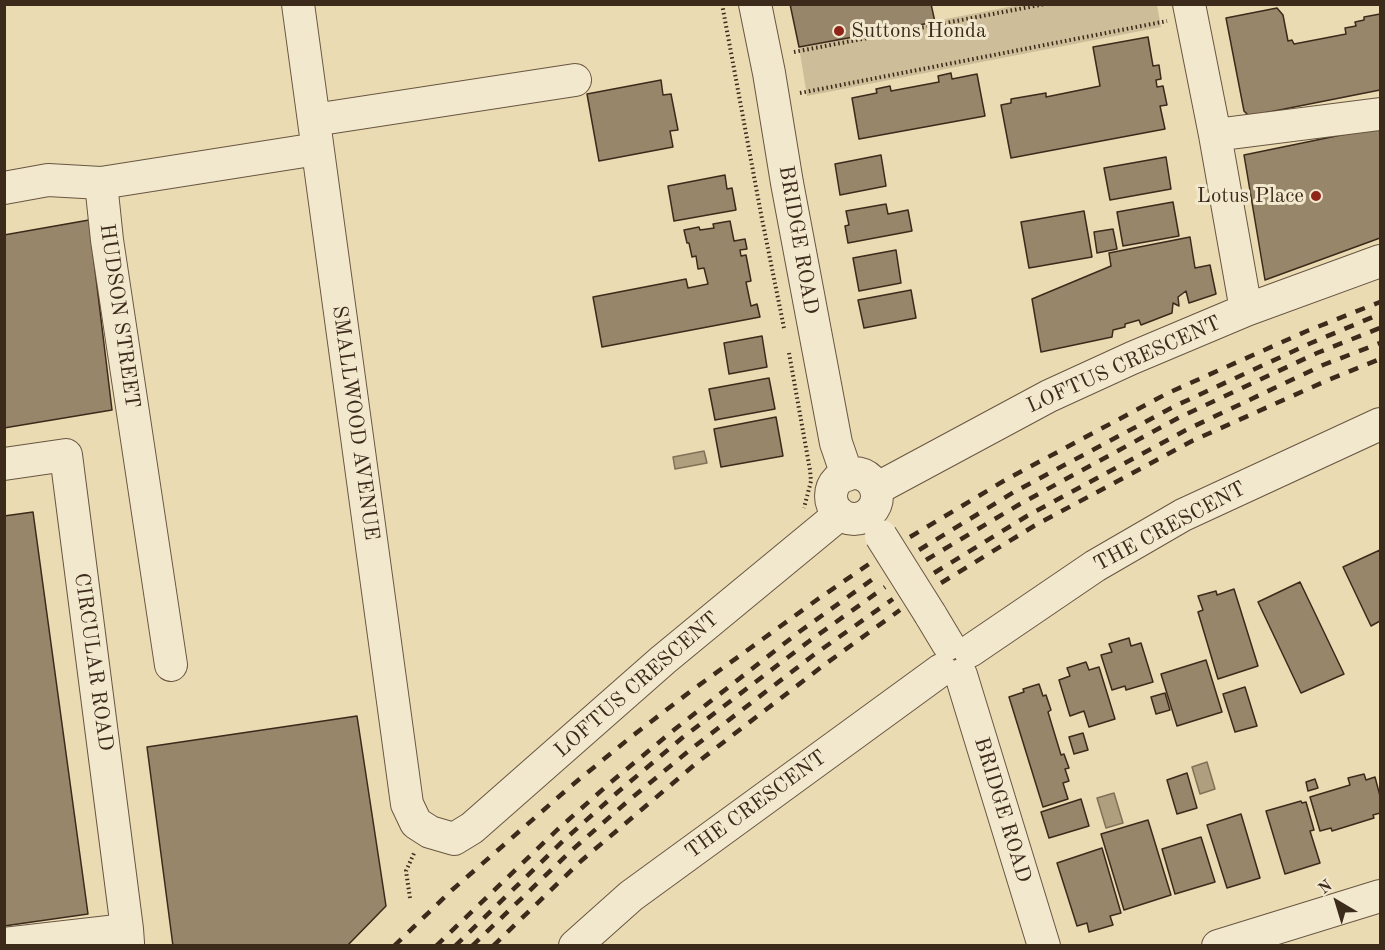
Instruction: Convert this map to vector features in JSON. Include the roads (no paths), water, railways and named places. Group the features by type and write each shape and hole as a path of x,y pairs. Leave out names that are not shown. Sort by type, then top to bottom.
{"street":[{"name":"SMALLWOOD AVENUE","path":"298,4 407,804 416,823 430,832"},
{"name":"BRIDGE ROAD","path":"755,4 833,431 840,458 847,475 852,473 862,475 871,480 866,513 930,614 955,660 1044,945"},
{"path":"1178,13 1215,135 1246,310"},
{"path":"4,188 48,180 101,183 315,134 575,80"},
{"path":"1215,135 1380,114"},
{"name":"HUDSON STREET","path":"101,183 107,240 171,665"},
{"name":"LOFTUS CRESCENT","path":"430,832 454,839 472,828 663,660 866,513 1049,396 1246,310 1380,261"},
{"name":"THE CRESCENT","path":"575,945 648,884 955,660 1095,566 1183,515 1380,424"},
{"name":"CIRCULAR ROAD","path":"4,464 66,455 121,941 4,944"},
{"path":"1218,945 1380,897"}],"railway":[{"path":"910,537 1007,479 1168,393 1307,331 1380,302"},
{"path":"919,550 1014,492 1175,406 1380,314"},
{"path":"926,560 1020,504 1180,417 1317,353 1380,328"},
{"path":"934,573 1027,516 1186,430 1323,365 1380,343"},
{"path":"941,583 1034,526 1192,441 1380,359"},
{"path":"394,946 452,890 631,737 691,691 869,564"},
{"path":"436,946 557,830 611,782 799,632 877,576"},
{"path":"455,946 563,841 682,738 808,642 885,587"},
{"path":"472,946 572,850 691,749 815,654 893,599"},
{"path":"493,946 581,861 699,761 900,610"}],"place":[{"name":"Suttons Honda","path":"839,31"},
{"name":"Lotus Place","path":"1316,196"}]}
